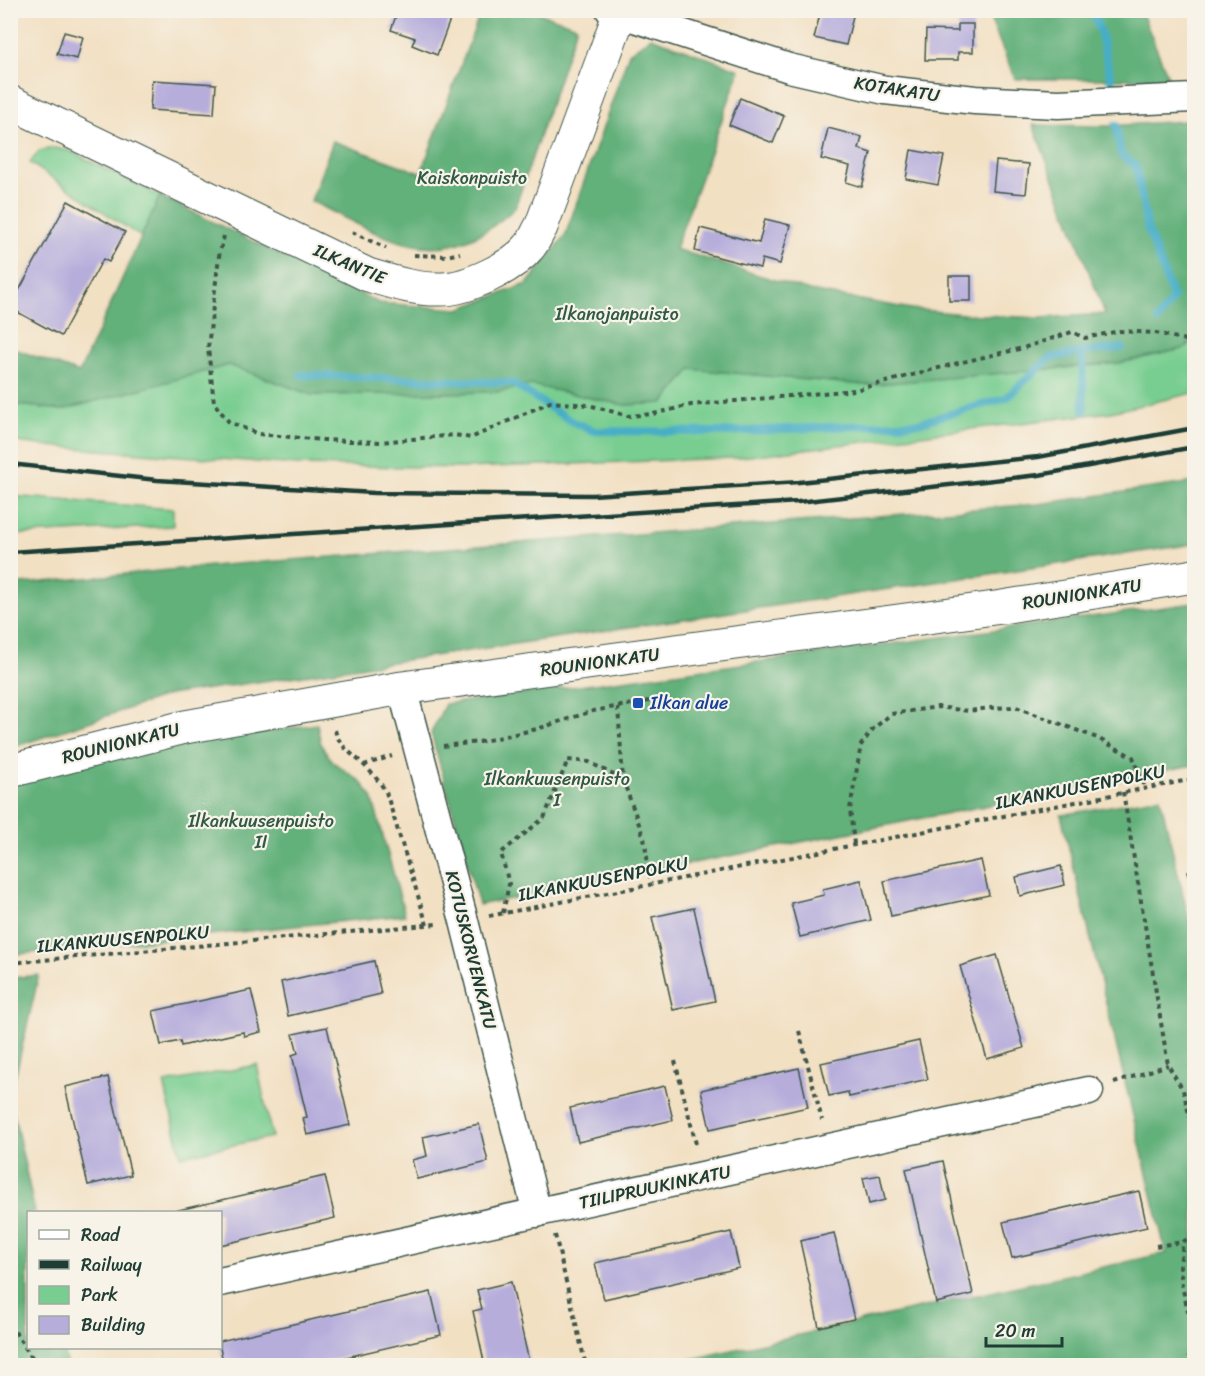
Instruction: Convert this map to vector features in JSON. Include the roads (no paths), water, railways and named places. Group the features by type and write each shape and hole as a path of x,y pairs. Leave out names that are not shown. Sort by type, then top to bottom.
{"main road":[{"name":"ILKANTIE","path":"10,102 368,275 398,284 443,289 470,283 491,274 529,248 541,227 617,12"},
{"name":"ROUNIONKATU","path":"10,771 185,727 402,688 1002,607 1194,576"}],"street":[{"name":"KOTAKATU","path":"617,12 789,68 885,90 975,100 1058,104 1194,98"},
{"name":"KOTUSKORVENKATU","path":"402,688 543,1212"},
{"name":"TIILIPRUUKINKATU","path":"222,1282 1089,1091"}],"waterway":[{"path":"1092,10 1100,31 1112,84"},
{"path":"1116,125 1121,155 1136,166 1147,227 1173,298 1158,320"},
{"path":"1084,411 1082,352 1122,348"},
{"path":"301,375 512,383 571,421 594,431 725,432 918,423 1006,398 1050,358 1082,352"}],"railway":[{"path":"10,464 157,480 374,493 592,495 799,482 1038,457 1194,428"},
{"path":"10,552 798,502 1039,475 1194,447"}],"place":[{"name":"Ilkan alue","path":"638,703"}],"park label":[{"name":"Kaiskonpuisto","path":"472,178"},
{"name":"Ilkanojanpuisto","path":"617,314"},
{"name":"Ilkankuusenpuisto I","path":"557,789"},
{"name":"Ilkankuusenpuisto II","path":"261,831"}]}
